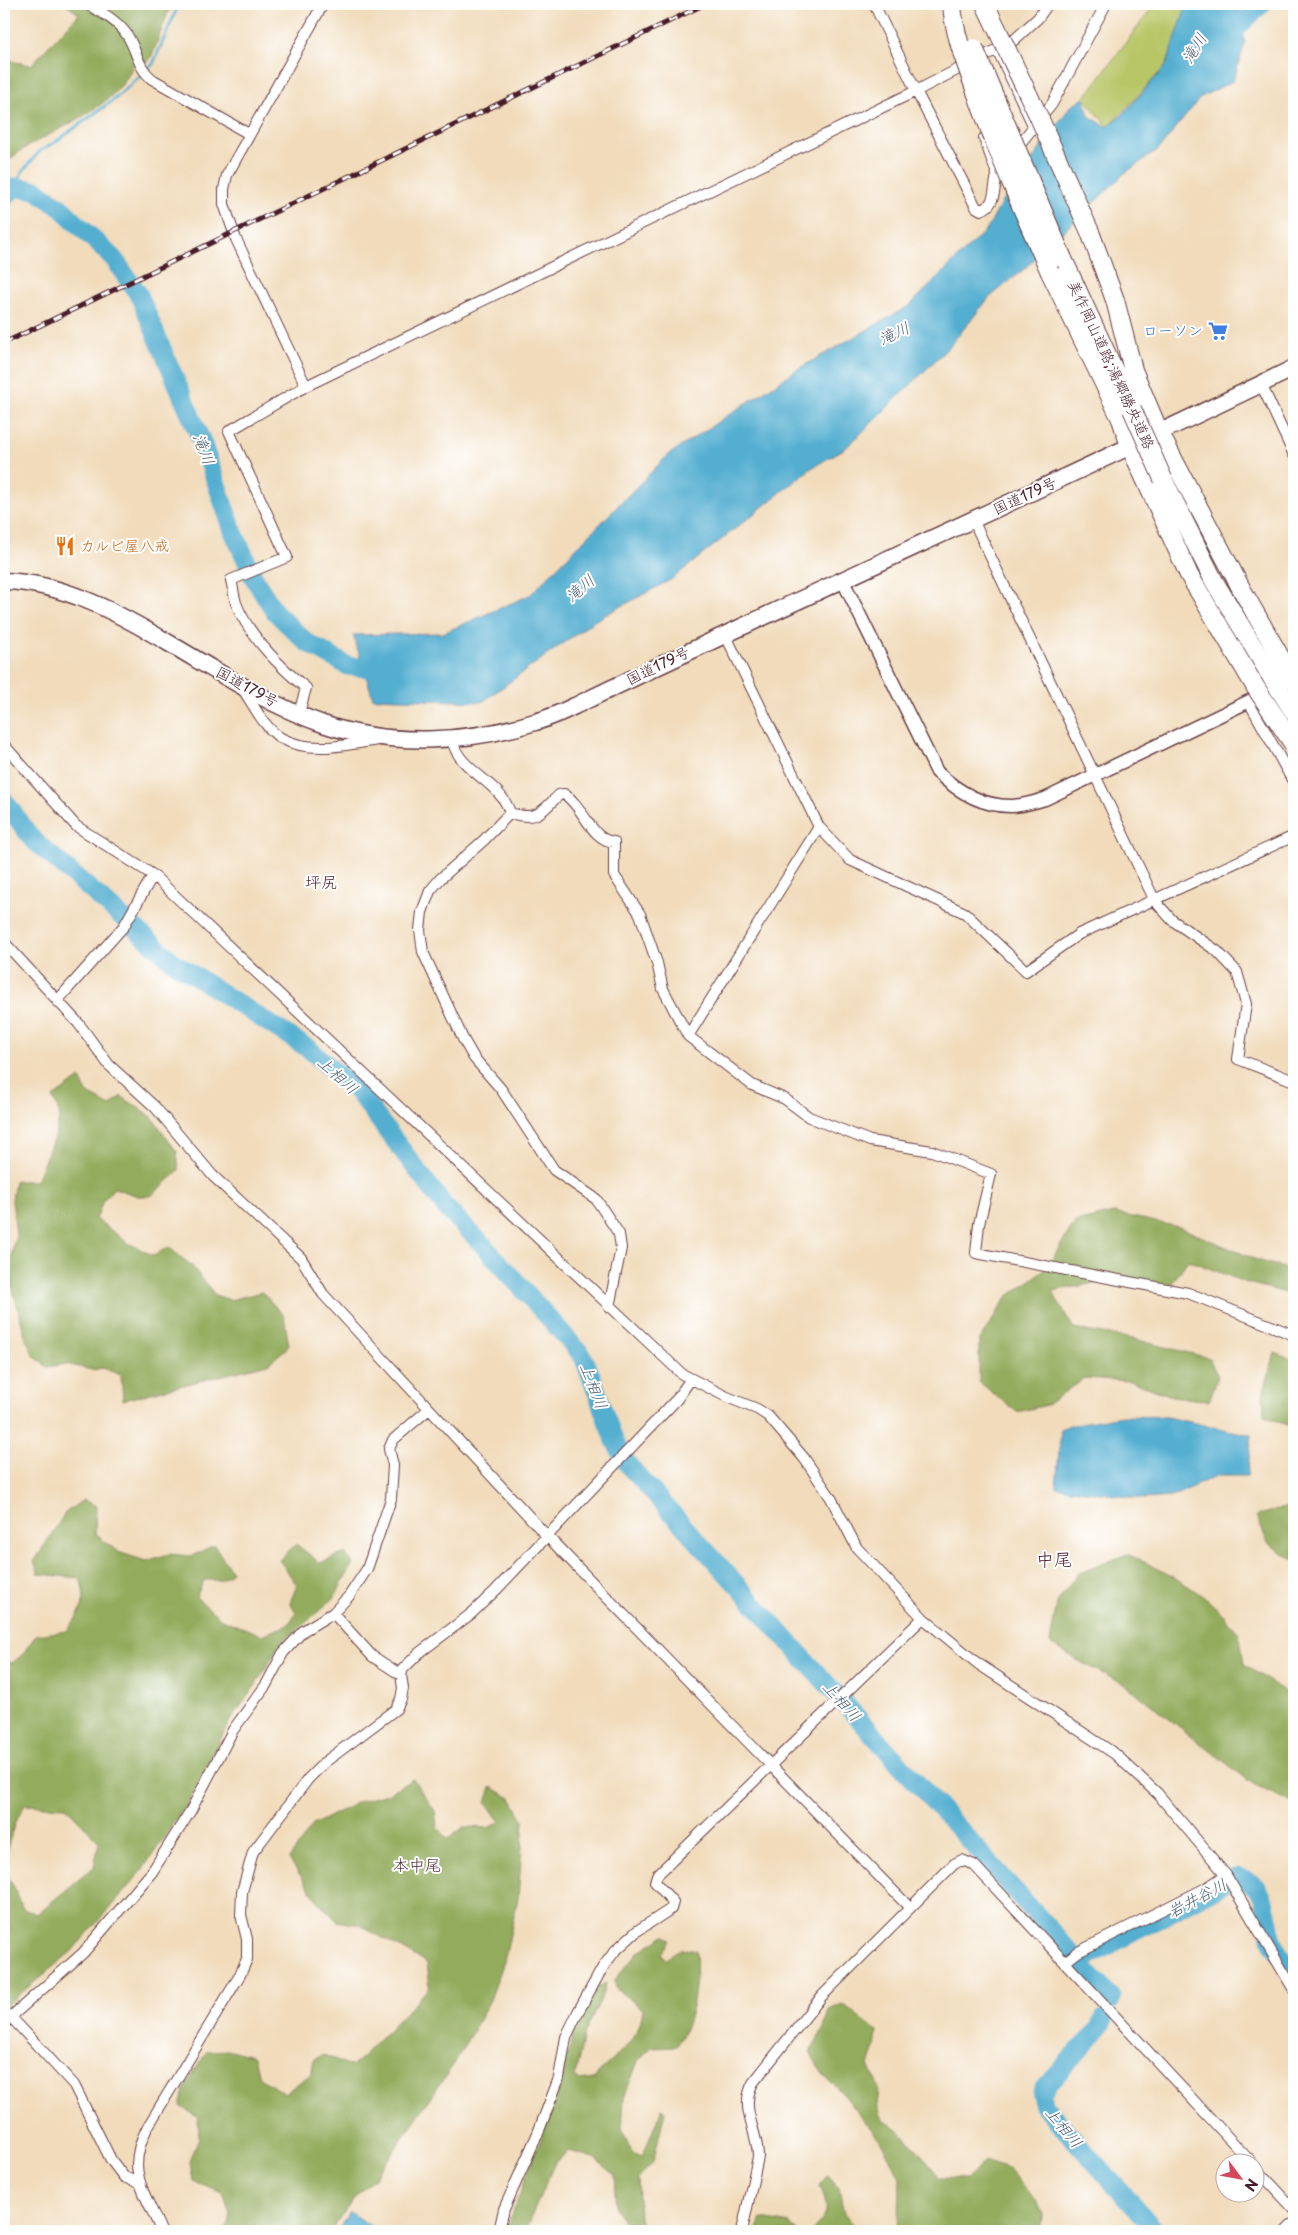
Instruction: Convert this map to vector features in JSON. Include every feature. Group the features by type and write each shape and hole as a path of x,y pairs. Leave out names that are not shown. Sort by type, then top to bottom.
{"highway":[{"path":"952,4 953,21 975,89 1001,158 1050,272 1121,418 1130,446 1189,575 1253,695 1294,745"},
{"name":"美作岡山道路;湯郷勝央道路","path":"958,4 983,75 1063,259 1163,479 1214,581 1294,712"},
{"path":"985,4 1038,115 1090,232 1115,300 1133,370 1160,434 1242,590 1292,676"},
{"name":"国道179号","path":"4,581 69,593 120,614 240,686 323,724 388,739 452,738 496,733 537,722 842,579 1130,446 1160,434 1294,368"}],"street":[{"path":"87,4 117,24 128,35 142,71 152,79 249,134"},
{"path":"306,386 236,239 224,204 224,189 227,175 323,4"},
{"path":"874,4 916,91 976,207 981,210 991,202 996,191 997,174 960,68"},
{"path":"299,713 306,688 282,669 254,634 236,604 231,580 287,556 229,431 306,386 916,91 1013,41 1038,18 1048,4"},
{"path":"997,174 1033,125 1052,104 1106,4"},
{"path":"997,49 1033,125"},
{"path":"1261,384 1294,455"},
{"path":"973,520 1155,901 1172,920 1217,950 1237,972 1246,1004 1238,1059 1294,1081"},
{"path":"842,579 937,772 951,786 979,801 1011,806 1046,799 1096,776 1292,676"},
{"path":"725,634 819,827 850,860 965,912 1026,971 1078,934 1155,901 1294,836"},
{"path":"240,686 267,724 280,737 303,746 340,746 388,739"},
{"path":"1253,695 1294,783"},
{"path":"452,738 458,755 494,789 509,807 510,813"},
{"path":"4,745 76,826 153,875 345,1054 609,1306 690,1380 757,1409 768,1416 804,1458 831,1498 857,1548 923,1618 977,1664 1115,1754 1158,1794 1228,1878 1294,1990"},
{"path":"510,813 528,818 534,817 559,795 564,794 572,798 596,833 604,839 614,842 614,875 640,914 657,962 663,989 688,1036 752,1085 785,1099 809,1117 870,1141 932,1151 991,1174 979,1224 976,1253 1188,1293 1294,1335"},
{"path":"510,813 484,840 440,879 430,891 422,912 420,930 423,952 462,1040 474,1058 501,1089 554,1170 596,1199 619,1234 621,1248 609,1306"},
{"path":"688,1036 819,827"},
{"path":"57,1001 127,921 153,875"},
{"path":"4,942 79,1024 109,1065 155,1107 213,1176 301,1258 323,1294 547,1536 910,1908"},
{"path":"161,2231 139,2183 136,2168 141,2140 240,1975 247,1960 247,1939 242,1914 242,1892 253,1852 308,1779 332,1754 374,1727 396,1709 401,1699 403,1688 400,1675 403,1669 419,1653 457,1625 496,1590 677,1399 690,1380"},
{"path":"139,2183 124,2177 111,2160 74,2085 7,2020 83,1952 152,1872 191,1810 233,1730 266,1686 283,1653 304,1631 333,1613 349,1596 367,1569 391,1500 393,1474 389,1449 393,1440 429,1409"},
{"path":"333,1613 372,1656 400,1675"},
{"path":"499,2231 508,2201 538,2133 559,2078 566,2037 578,2012 603,1967 615,1951 637,1931 671,1909 673,1902 655,1882 657,1875 923,1618"},
{"path":"742,2231 758,2156 758,2144 746,2101 750,2088 822,1996 954,1864 962,1860 969,1861 1067,1960 1242,2152"},
{"path":"1067,1960 1078,1952 1228,1878"},
{"path":"1266,2179 1294,2210"},
{"path":"1286,2231 1294,2223"}],"green space":[{"path":"65,4 171,4 152,56 147,62 141,59 133,64 127,78 103,103 87,114 20,151 4,164 4,56 15,62 31,65 79,14"},
{"path":"1155,4 1191,4 1166,66 1108,127 1084,98"},
{"path":"80,1078 87,1093 110,1106 121,1096 152,1117 177,1152 179,1171 151,1196 138,1196 114,1188 103,1200 96,1219 128,1243 154,1256 168,1247 191,1265 215,1295 230,1300 262,1292 284,1316 289,1346 268,1364 123,1400 121,1375 103,1368 92,1370 66,1364 47,1367 34,1356 26,1339 13,1290 10,1263 16,1234 12,1200 15,1181 36,1181 55,1135 60,1115 53,1097"},
{"path":"1114,1213 1179,1227 1257,1260 1294,1271 1294,1295 1244,1282 1188,1260 1172,1283 1172,1291 1101,1282 1052,1291 1074,1329 1134,1339 1209,1358 1218,1377 1209,1401 1172,1396 1130,1381 1084,1378 1047,1405 1017,1412 979,1382 979,1341 1007,1297 1046,1269 1075,1222"},
{"path":"1275,1353 1294,1360 1294,1428 1264,1416 1263,1394"},
{"path":"83,1500 96,1506 95,1534 118,1552 146,1561 169,1554 192,1556 214,1545 232,1572 221,1580 204,1580 196,1597 221,1619 262,1635 288,1625 296,1613 290,1603 297,1585 279,1560 296,1544 320,1563 345,1553 353,1564 334,1598 279,1645 255,1686 230,1721 188,1802 141,1872 71,1952 4,2007 4,1871 14,1887 23,1909 37,1914 94,1867 99,1842 66,1807 25,1805 15,1822 4,1859 4,1660 12,1663 22,1655 36,1635 67,1631 80,1612 83,1594 80,1578 39,1574 34,1562 65,1513"},
{"path":"1294,1505 1294,1560 1268,1543 1256,1516"},
{"path":"1127,1554 1173,1577 1216,1607 1238,1633 1244,1664 1294,1698 1294,1804 1253,1784 1127,1686 1077,1660 1050,1643 1057,1603 1077,1574"},
{"path":"413,1779 435,1811 437,1827 448,1839 464,1827 488,1828 500,1822 486,1802 491,1787 511,1798 524,1821 518,1898 504,1962 490,2000 454,2064 377,2175 355,2197 331,2231 226,2231 230,2214 223,2192 193,2181 190,2162 199,2137 198,2117 180,2106 184,2090 207,2051 231,2050 254,2057 259,2078 285,2093 311,2074 314,2059 325,2055 352,2067 430,1987 427,1963 360,1925 337,1921 318,1901 289,1859 313,1825 358,1802 387,1794"},
{"path":"665,1935 670,1940 662,1955 666,1960 679,1950 696,1951 696,1975 691,2012 677,2046 651,2047 638,2061 624,2098 622,2130 632,2153 642,2157 662,2108 665,2111 653,2162 638,2179 640,2219 646,2231 626,2231 616,2209 614,2175 594,2158 569,2151 556,2160 525,2231 506,2231 557,2094 574,2031 598,1987 606,1983 584,2035 575,2075 579,2081 594,2079 631,2041 640,2022 643,2009 616,1989 615,1980 638,1952"},
{"path":"843,2004 877,2031 875,2048 869,2065 879,2089 877,2104 883,2120 892,2125 907,2139 940,2178 967,2179 984,2161 1010,2170 1031,2194 1044,2214 1039,2231 894,2231 899,2221 900,2177 880,2140 844,2095 822,2073 810,2052 824,2028 829,2010"},
{"path":"827,2175 839,2189 844,2214 858,2231 812,2231 825,2215 826,2205 820,2186"},
{"path":"762,2219 790,2224 797,2231 757,2231"}],"water":[{"path":"1187,4 1241,4 1239,9 1245,43 1233,81 1201,97 1159,149 1125,173 1024,269 989,298 948,348 847,447 810,469 672,579 594,621 482,702 373,698 353,635 443,633 530,595 668,455 798,369 909,306 988,228 1002,202 1070,107 1084,98 1089,116 1107,127 1121,116 1166,66"},
{"path":"1122,1416 1166,1417 1252,1435 1247,1476 1216,1476 1171,1497 1144,1499 1056,1487 1061,1429 1070,1425"},
{"path":"349,2212 378,2231 338,2231"}],"waterway":[{"path":"16,187 22,172 40,151 57,141 116,98 153,64 179,4"},
{"path":"1221,37 1227,37 1262,4"},
{"name":"滝川","path":"4,197 16,187 36,190 62,209 114,259 139,295 202,442 233,531 256,582 275,612 306,642 348,666 388,670"},
{"name":"上相川","path":"4,800 32,839 175,963 309,1049 357,1091 446,1208 485,1247 582,1355 614,1440 629,1466 1111,1997 1110,2002"},
{"name":"岩井谷川","path":"1079,1961 1235,1878 1245,1880 1259,1891 1266,1907 1275,1945 1294,1975"},
{"name":"上相川","path":"1104,2019 1097,2031 1045,2087 1041,2094 1044,2106 1156,2231"}],"railway":[{"path":"4,343 705,4"}],"place":[{"name":"ローソン","path":"1218,331"},
{"name":"カルビ屋八戒","path":"65,546"}],"district":[{"name":"坪尻","path":"321,882"},
{"name":"中尾","path":"1054,1560"},
{"name":"本中尾","path":"417,1865"}]}
